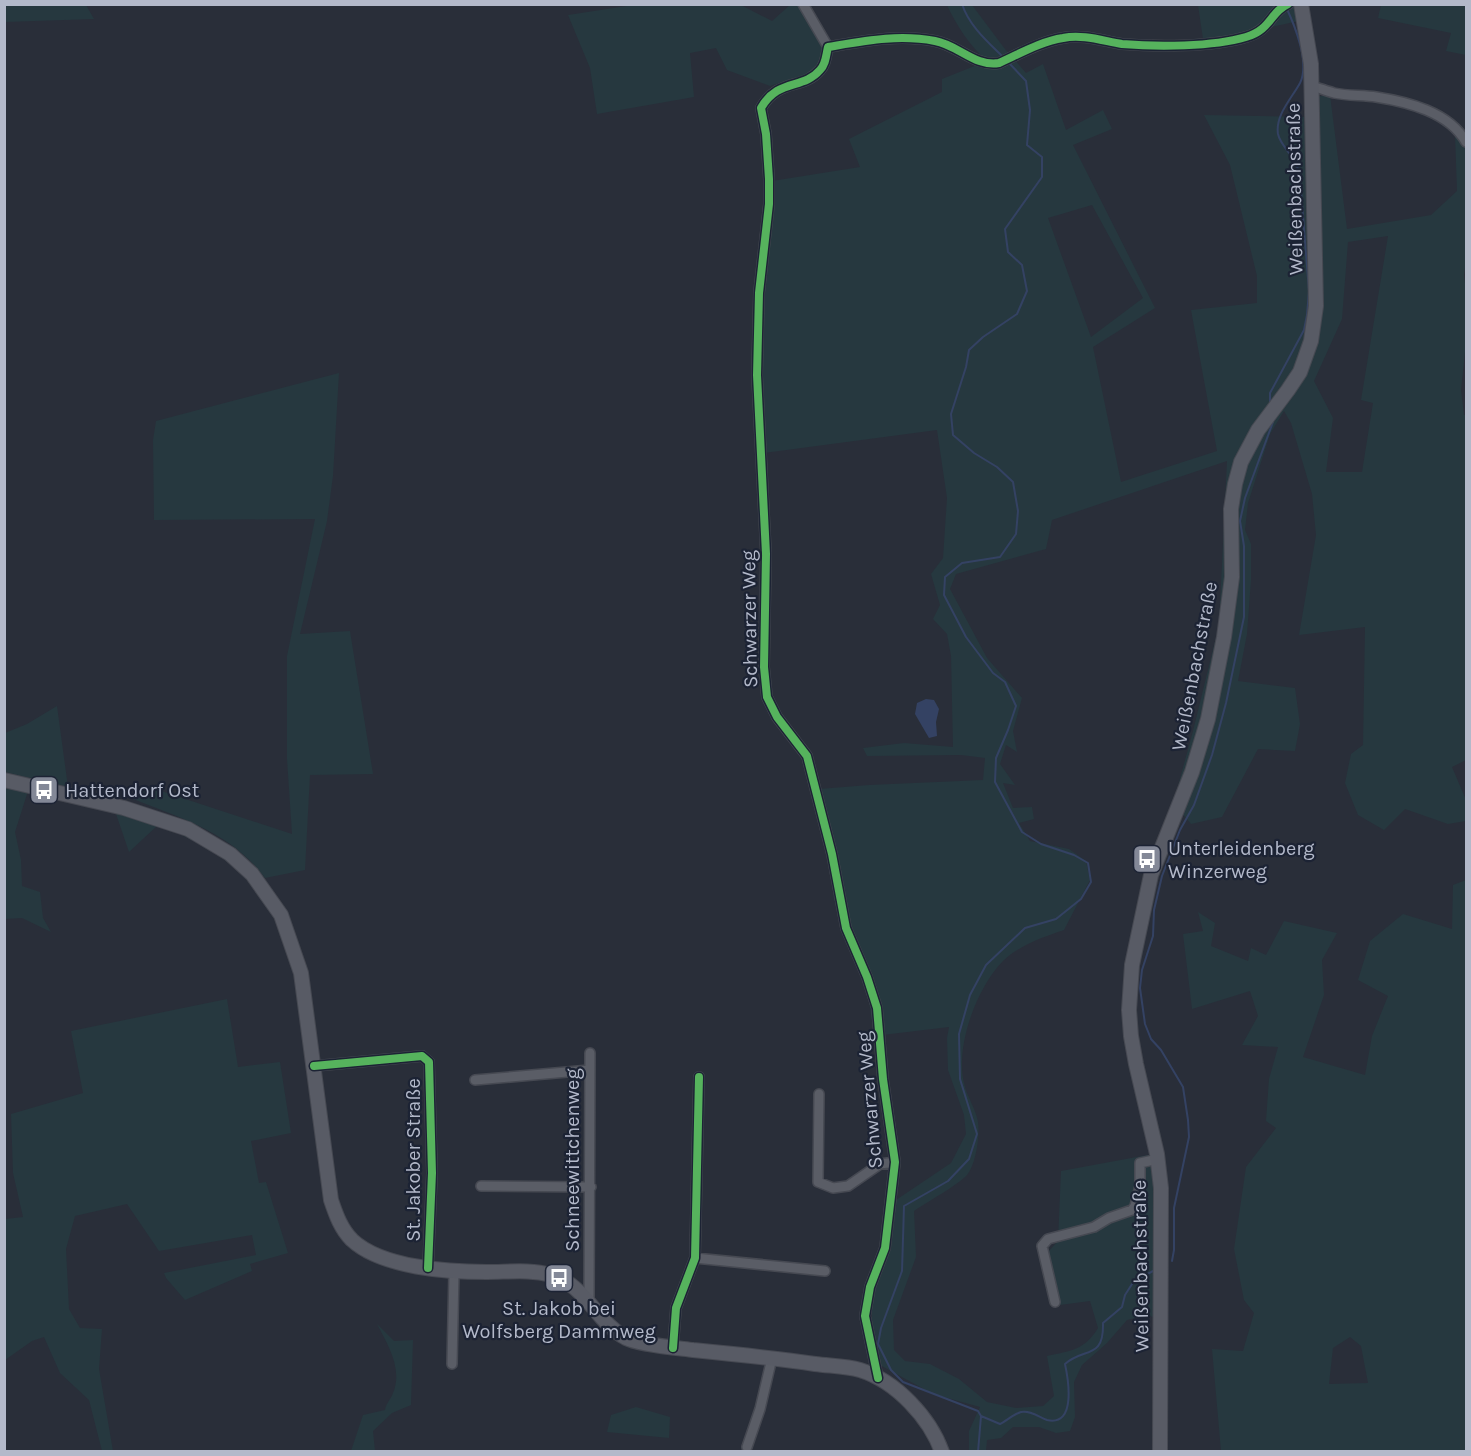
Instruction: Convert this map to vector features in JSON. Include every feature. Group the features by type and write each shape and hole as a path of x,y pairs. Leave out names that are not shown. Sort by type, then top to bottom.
{"main road":[{"name":"Weißenbachstraße","path":"1160,1452 1162,1213 1158,1159 1131,1036 1129,1010 1132,965 1151,875 1192,772 1208,719 1224,637 1232,577 1231,509 1241,462 1258,429 1300,372 1311,341 1316,306 1312,86 1309,46 1301,4"},
{"name":"St. Jakober Straße","path":"4,780 130,810 188,829 230,854 258,882 281,915 301,973 331,1200 338,1221 352,1240 366,1249 398,1262 428,1268 453,1272 527,1271 550,1274 566,1280 589,1302 606,1324 627,1339 673,1348 860,1370 878,1378 901,1394 922,1417 942,1452"}],"street":[{"path":"803,4 828,48 876,38 901,37 935,41 955,47 982,63 999,63 1063,38 1084,37 1137,45 1225,41 1259,32 1286,6"},
{"name":"Schwarzer Weg","path":"828,48 820,70 811,78 783,86 773,93 761,108 766,134 769,179 769,204 759,293 757,375 765,554 764,668 767,697 777,717 807,756 832,854 846,928 867,977 877,1008 883,1079 895,1162 885,1248 870,1287 865,1316 878,1378"},
{"path":"1312,86 1335,93 1375,97 1421,108 1444,120 1467,142"},
{"name":"Schneewittchenweg","path":"589,1302 590,1053"},
{"name":"St. Jakober Straße","path":"314,1066 422,1056 429,1062 432,1183 428,1268"},
{"path":"475,1080 590,1070"},
{"path":"673,1348 676,1308 695,1258 699,1077"},
{"path":"819,1094 818,1182 833,1188 848,1186 880,1164 895,1162"},
{"path":"1055,1302 1042,1246 1048,1239 1094,1227 1109,1218 1132,1210 1140,1186 1140,1163 1158,1159"},
{"path":"481,1186 591,1186"},
{"path":"695,1258 825,1271"},
{"path":"452,1364 453,1272"},
{"path":"747,1447 760,1409 772,1358"}],"shaded area":[{"path":"739,4 772,21 790,5 799,5 823,46 821,64 814,72 770,86 727,70 716,48 690,53 694,97 597,114 590,68 568,15 633,5"},
{"path":"4,5 86,5 94,19 5,22"},
{"path":"947,5 972,5 1026,73 1043,64 1066,130 1103,110 1112,129 1073,145 1155,308 1093,347 1121,482 1217,451 1191,310 1257,303 1257,276 1230,165 1204,115 1304,117 1304,98 1330,95 1347,229 1431,215 1457,191 1455,134 1466,150 1464,275 1466,343 1461,390 1464,415 1466,415 1466,760 1452,767 1466,800 1466,821 1448,824 1405,809 1384,830 1358,815 1345,783 1351,754 1363,745 1365,627 1299,635 1316,535 1312,494 1291,423 1284,411 1270,434 1248,503 1245,530 1251,544 1251,580 1247,634 1238,681 1295,688 1300,724 1295,751 1258,749 1222,817 1191,824 1175,805 1175,797 1219,625 1227,461 1052,520 1046,549 956,574 950,589 987,658 1022,698 1013,731 1017,752 1006,745 1000,764 1015,785 1003,783 1013,808 1032,807 1034,819 1019,823 1030,841 1069,849 1086,861 1090,880 1064,930 1032,942 1010,955 993,972 977,1001 966,1035 962,1068 965,1088 978,1122 975,1157 970,1170 963,1179 914,1211 916,1257 893,1320 894,1350 905,1361 930,1364 959,1379 987,1402 1016,1408 1043,1406 1054,1396 1047,1356 1070,1351 1082,1345 1098,1328 1090,1301 1060,1305 1048,1252 1058,1241 1061,1171 1153,1154 1160,1198 1157,1317 1143,1316 1127,1320 1107,1343 1082,1365 1074,1382 1075,1417 1070,1431 1056,1433 1039,1427 1013,1427 1001,1438 987,1440 986,1451 969,1451 969,1431 980,1407 933,1394 880,1365 872,1335 872,1294 891,1248 896,1200 951,1163 966,1134 964,1115 948,1070 949,1027 874,1036 868,994 833,896 842,889 819,789 983,780 985,758 961,755 867,756 863,748 904,743 953,747 951,656 947,634 933,619 940,605 931,574 943,558 947,498 937,430 757,454 753,295 772,181 860,167 849,139 942,92 942,79 987,61 959,28","holes":["1092,205 1143,298 1091,337 1048,218","1388,236 1361,400 1373,403 1362,472 1326,472 1333,418 1314,381 1342,319 1348,242"]},
{"path":"1198,5 1294,5 1299,21 1217,39 1203,39"},
{"path":"1381,5 1466,5 1466,55 1446,51 1451,33 1378,18"},
{"path":"339,373 333,476 327,521 300,634 350,631 373,774 310,775 305,870 265,878 238,850 222,839 188,821 133,799 149,787 292,834 287,759 287,656 315,519 154,520 153,440 156,421"},
{"path":"57,706 68,787 5,772 5,733 27,724"},
{"path":"5,784 28,791 15,832 21,860 22,886 40,892 43,918 51,932 22,918 5,919"},
{"path":"115,811 157,823 217,849 250,881 218,854 158,825 129,852"},
{"path":"1466,880 1466,1451 1221,1451 1212,1349 1243,1351 1254,1313 1244,1300 1234,1249 1246,1167 1276,1128 1266,1121 1269,1079 1278,1047 1242,1045 1258,1016 1250,991 1192,1009 1183,934 1203,931 1198,912 1215,923 1211,946 1248,961 1251,948 1266,955 1284,921 1337,933 1322,960 1324,995 1303,1057 1365,1075 1372,1036 1388,996 1358,980 1370,941 1403,914 1452,929 1453,885","holes":["1350,1337 1361,1346 1368,1383 1329,1384 1333,1348"]},
{"path":"227,999 238,1067 280,1062 291,1133 251,1141 259,1183 266,1182 288,1253 250,1264 252,1271 185,1300 164,1273 256,1255 252,1235 159,1251 127,1204 75,1216 66,1249 69,1309 80,1328 102,1329 99,1369 113,1451 102,1451 89,1400 60,1373 44,1337 32,1341 5,1360 5,1219 23,1217 13,1173 11,1114 83,1093 71,1031"},
{"path":"377,1324 394,1341 413,1340 411,1405 392,1413 373,1431 375,1451 351,1451 363,1415 385,1410 396,1384 393,1357"},
{"path":"636,1407 670,1417 669,1438 607,1432 611,1415"}],"water":[{"path":"926,699 934,700 939,709 936,722 937,736 929,738 915,714 917,703"}],"waterway":[{"path":"962,4 974,27 1004,58"},
{"path":"1270,404 1270,393 1304,330 1309,291 1299,175 1293,158 1278,134 1279,120 1303,75 1302,55 1297,34 1286,7"},
{"path":"978,1452 981,1416 978,1411 903,1382 891,1370 878,1344 881,1328 902,1271 904,1206 948,1181 969,1159 977,1134 960,1079 959,1034 970,995 986,965 1025,928 1056,919 1081,899 1091,882 1088,863 1074,855 1041,844 1022,832 995,782 996,758 1016,706 1005,682 993,673 966,637 944,595 945,577 962,563 1000,557 1016,534 1018,511 1013,482 997,467 974,453 953,435 951,414 969,350 983,337 1017,314 1027,291 1022,265 1008,252 1005,229 1042,177 1042,157 1027,145 1030,110 1026,81 1008,62"},
{"path":"1172,1261 1174,1208 1189,1137 1188,1120 1183,1087 1161,1050 1151,1039 1145,1024 1140,988 1142,970 1153,936 1154,910 1162,876 1180,830 1194,805 1212,755 1226,703 1244,617 1244,546 1240,521 1245,498 1273,422"},
{"path":"981,1416 1000,1424 1021,1412 1031,1413 1047,1420 1057,1420 1063,1416 1067,1409 1069,1390 1065,1364 1096,1348 1100,1343 1103,1323 1122,1307 1125,1295 1134,1281 1155,1270"}],"cycle path":[{"path":"878,1378 865,1316 870,1287 885,1248 895,1162 883,1079 877,1008 867,977 846,928 832,854 807,756 777,717 767,697 764,667 766,554 757,375 759,293 769,204 769,179 766,134 761,108 775,92 806,80 820,70 824,65 828,47 881,39 921,39 943,43 982,62 999,63 1047,42 1070,37 1085,37 1122,44 1168,46 1232,40 1261,30 1282,7 1288,4"},
{"path":"314,1066 422,1056 429,1062 432,1173 428,1268"},
{"path":"673,1348 676,1308 695,1258 699,1077"}],"place":[{"name":"Hattendorf Ost","path":"44,790"},
{"name":"Unterleidenberg Winzerweg","path":"1147,859"},
{"name":"St. Jakob bei Wolfsberg Dammweg","path":"559,1278"}]}
